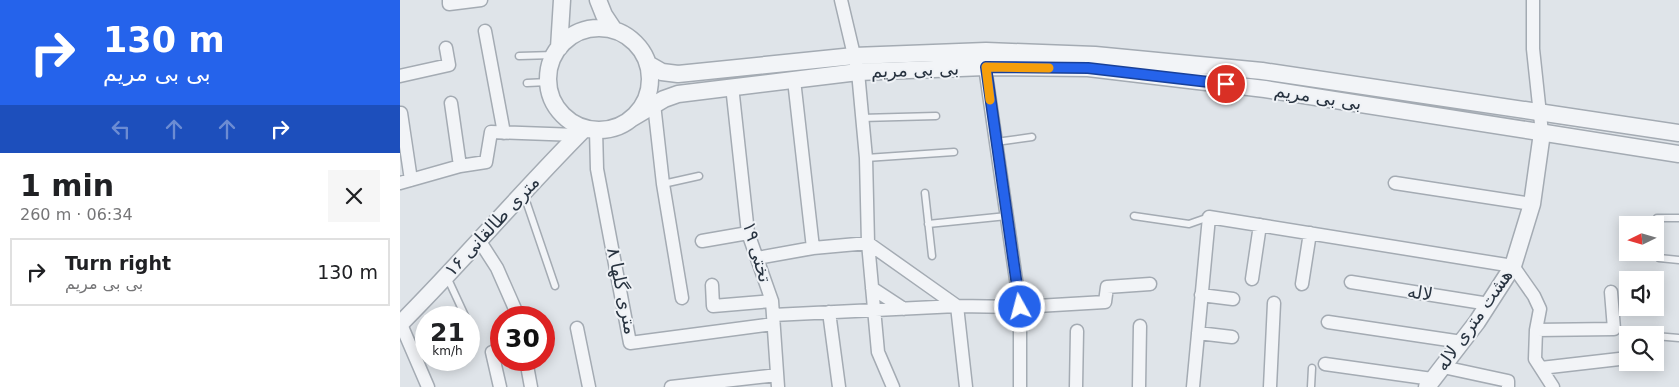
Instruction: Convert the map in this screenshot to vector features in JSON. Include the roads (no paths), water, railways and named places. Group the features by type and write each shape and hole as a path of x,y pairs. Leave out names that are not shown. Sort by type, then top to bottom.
{"street":[{"path":"449,0 449,4 481,0"},
{"path":"562,0 556,51 550,68 548,82 552,97 560,111 586,131"},
{"path":"598,0 604,15 614,30"},
{"path":"841,0 856,64 862,118 866,158 868,243 878,352 893,387"},
{"path":"1533,0 1533,49 1542,133"},
{"path":"402,113 406,181 460,166 486,162 491,132 586,131 616,127 632,118 642,107 648,94 650,79 648,64 641,49 630,38 614,30 588,29 574,34 556,51"},
{"path":"485,31 504,133"},
{"path":"400,76 449,65 446,48"},
{"name":"بی بی مریم","path":"648,64 662,72 678,74 856,64 986,51 1095,56 1262,71 1679,133"},
{"name":"بی بی مریم","path":"632,118 654,104 678,94 794,80 856,64 1088,68 1266,89 1679,154"},
{"path":"986,67 1020,307 1020,387"},
{"path":"794,80 813,248"},
{"name":"تختی ۱۹","path":"732,86 748,233 772,301 778,381"},
{"path":"451,103 460,166"},
{"path":"654,104 663,184 682,298"},
{"name":"۱۶ متری طالقانی","path":"400,323 480,240 523,192 586,131"},
{"name":"۸ متری گلها","path":"586,131 597,169 630,343 773,320"},
{"name":"هشت متری لاله","path":"1430,383 1489,304 1513,266 1532,204 1542,133"},
{"path":"1394,183 1532,204"},
{"path":"1193,387 1209,217 1513,266 1534,296 1540,309 1536,330 1535,359 1553,387"},
{"path":"1252,279 1260,225"},
{"path":"702,241 748,233"},
{"path":"1302,284 1310,233"},
{"path":"480,240 497,268 514,306"},
{"path":"757,258 813,248 868,243 957,306 966,387"},
{"name":"لاله","path":"1351,282 1489,304"},
{"path":"773,320 829,312 957,306 1020,307 1105,302 1107,287 1150,284"},
{"path":"712,285 713,306 772,301"},
{"path":"872,288 904,309"},
{"path":"1536,330 1614,328 1611,292"},
{"path":"1201,294 1233,299"},
{"path":"1270,387 1274,303"},
{"path":"829,312 840,387"},
{"path":"1328,322 1462,342"},
{"path":"400,323 428,387"},
{"path":"1139,387 1140,326"},
{"path":"577,328 589,387"},
{"path":"1076,387 1077,331"},
{"path":"1198,333 1232,337"},
{"path":"1540,368 1619,359"},
{"path":"1325,364 1430,383"},
{"path":"1443,366 1508,381 1508,387"},
{"path":"496,371 500,387"},
{"path":"528,371 531,387"},
{"path":"671,387 778,381"}],"lane":[{"path":"519,56 556,51"},
{"path":"527,83 548,82"},
{"path":"862,118 936,116"},
{"path":"996,142 1032,137"},
{"path":"866,158 954,152"},
{"path":"663,184 699,176"},
{"path":"523,192 555,286"},
{"path":"925,193 932,256"},
{"path":"928,224 1007,216"},
{"path":"1134,216 1190,224 1209,217"},
{"path":"1664,218 1679,218"},
{"path":"1664,258 1679,260"},
{"path":"446,276 460,306"},
{"path":"1664,337 1679,338"},
{"path":"1311,387 1312,368"}]}
